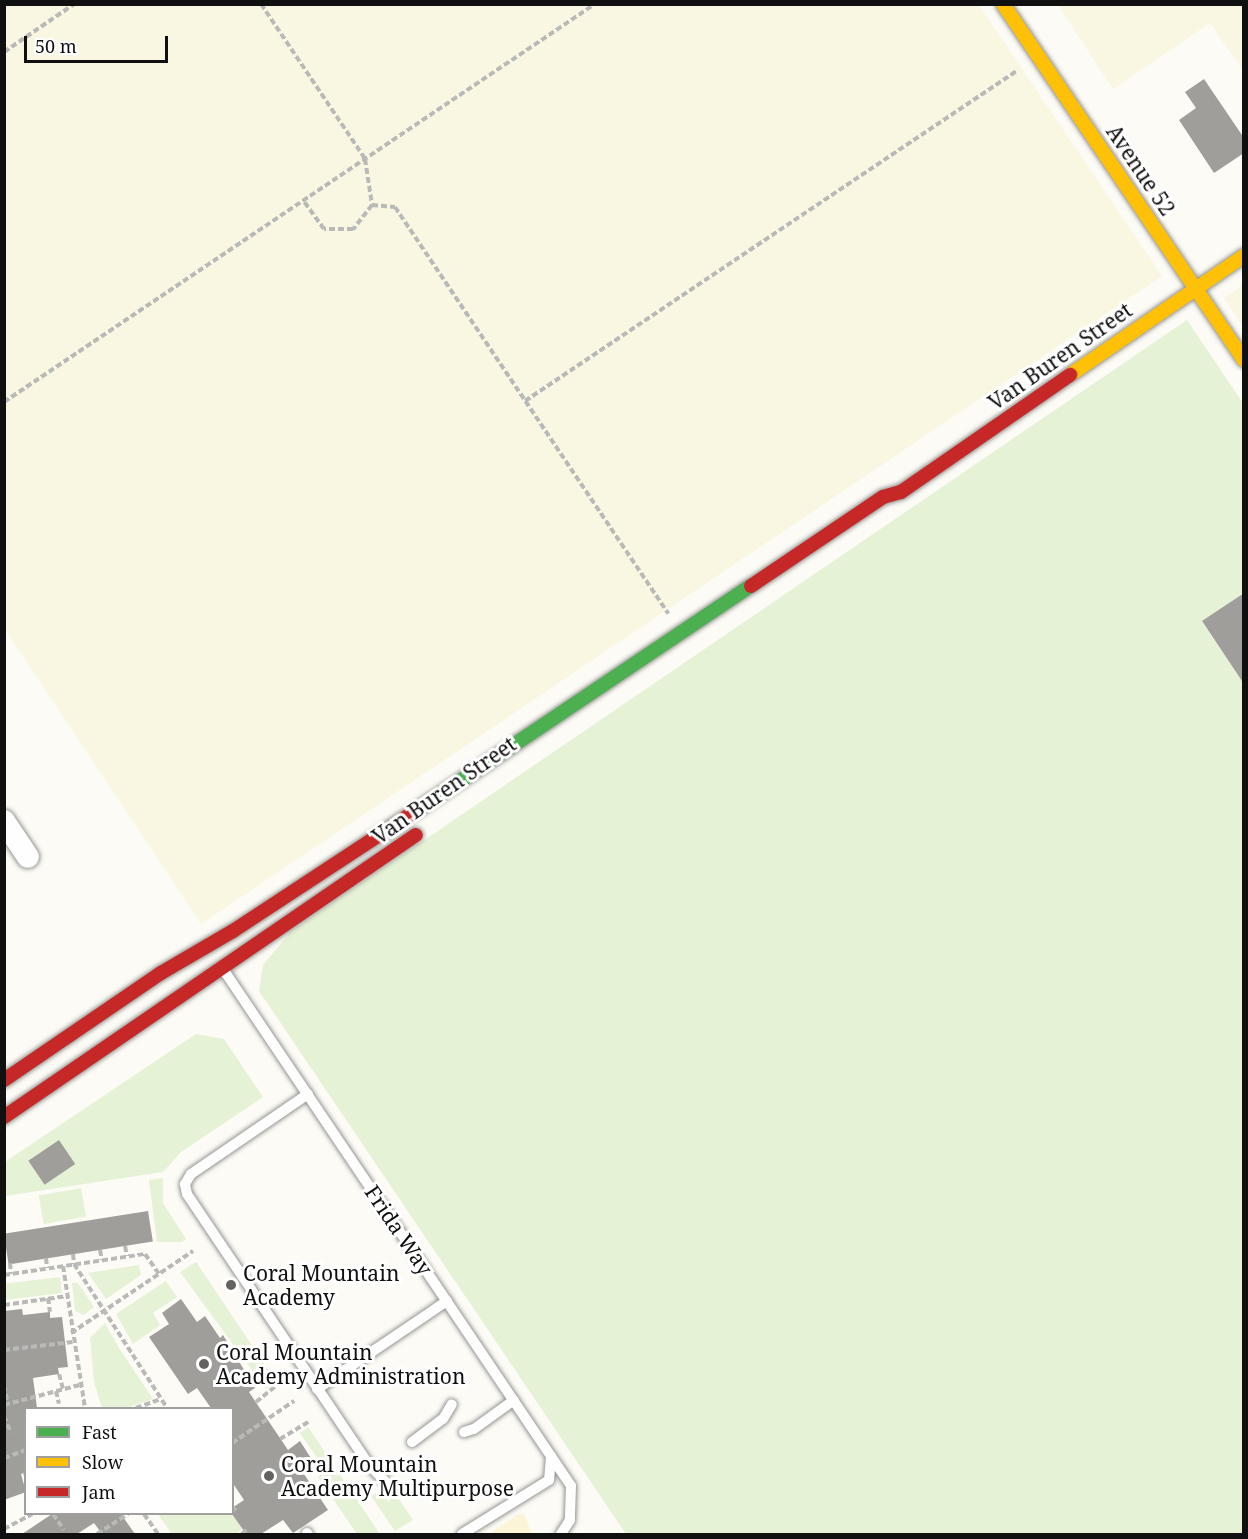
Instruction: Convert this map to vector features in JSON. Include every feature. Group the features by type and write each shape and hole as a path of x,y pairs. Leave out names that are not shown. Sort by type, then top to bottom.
{"street":[{"name":"Avenue 52","path":"1003,4 1244,360"},
{"name":"Van Buren Street","path":"4,1080 161,972 207,946 868,524 890,507 901,492 1244,256"},
{"path":"4,821 28,856"},
{"name":"Van Buren Street","path":"4,1117 99,1053 227,975 425,829"}],"lane":[{"name":"Frida Way","path":"207,946 572,1486 570,1520 561,1534"},
{"path":"308,1095 202,1166 185,1184 194,1206 317,1389 378,1478 387,1483"},
{"path":"317,1389 447,1301"},
{"path":"464,1432 474,1429 514,1401"},
{"path":"412,1442 443,1419 452,1404"},
{"path":"462,1534 549,1480 551,1456"}],"path":[{"path":"4,52 74,4"},
{"path":"261,4 365,159 372,205 353,229 324,229 304,201"},
{"path":"4,402 596,4"},
{"path":"525,401 1038,57"},
{"path":"372,205 395,207 686,640"},
{"path":"125,1246 127,1256"},
{"path":"100,1250 102,1260"},
{"path":"71,1333 193,1251"},
{"path":"73,1254 74,1264 166,1407"},
{"path":"4,1275 145,1254 159,1274"},
{"path":"46,1258 47,1268"},
{"path":"10,1263 11,1274"},
{"path":"63,1266 79,1385 85,1407"},
{"path":"4,1305 67,1296"},
{"path":"48,1298 50,1312"},
{"path":"4,1350 73,1342"},
{"path":"59,1374 63,1389"},
{"path":"256,1402 281,1382"},
{"path":"4,1385 6,1405 79,1385"},
{"path":"56,1391 59,1404"},
{"path":"139,1407 161,1399"},
{"path":"234,1442 294,1401"},
{"path":"4,1416 10,1433"},
{"path":"280,1439 308,1422"},
{"path":"4,1458 24,1451"},
{"path":"4,1529 30,1515"},
{"path":"53,1515 64,1530"},
{"path":"97,1534 126,1515"},
{"path":"145,1515 158,1534"},
{"path":"242,1534 248,1528"}],"shaded area":[{"path":"4,5 979,5 1162,276 201,924 5,629"},
{"path":"1058,5 1243,5 1243,70 1210,23 1113,89"},
{"path":"1243,285 1243,327 1224,298"}],"green space":[{"path":"1187,320 1243,403 1243,593 1202,622 1244,684 1243,1534 626,1534 259,991 263,965 291,931"},
{"path":"196,1034 224,1039 263,1097 181,1152 163,1172 5,1196 5,1162"},
{"path":"163,1178 163,1203 186,1239 182,1242 157,1242 149,1180"},
{"path":"81,1188 86,1217 44,1224 39,1195"},
{"path":"196,1262 276,1381 266,1389 180,1272"},
{"path":"139,1265 141,1275 106,1299 88,1273"},
{"path":"60,1277 62,1293 6,1300 4,1284"},
{"path":"166,1281 177,1297 153,1313 160,1325 133,1344 116,1314"},
{"path":"72,1283 78,1283 94,1307 84,1315 75,1311"},
{"path":"105,1323 153,1399 129,1407 102,1407 94,1382 90,1338"},
{"path":"308,1427 380,1534 357,1534 318,1477 326,1471 300,1433"},
{"path":"376,1493 386,1498 396,1495 413,1520 395,1531 371,1496"},
{"path":"233,1515 242,1529 237,1534 172,1534 159,1516"}],"sand":[{"path":"524,1514 532,1534 489,1534 517,1515"}],"building":[{"path":"1204,79 1244,138 1244,153 1214,173 1179,120 1196,108 1185,92"},
{"path":"1244,593 1244,684 1202,621"},
{"path":"59,1140 75,1164 45,1185 28,1161"},
{"path":"148,1211 153,1242 9,1264 4,1234"},
{"path":"181,1299 197,1322 205,1316 220,1338 223,1335 255,1388 249,1392 288,1450 300,1441 314,1463 302,1471 328,1510 293,1533 283,1520 261,1534 246,1534 233,1515 234,1507 244,1500 234,1485 234,1407 210,1407 197,1388 188,1394 149,1337 169,1324 162,1313"},
{"path":"22,1309 23,1315 50,1312 50,1318 62,1317 68,1367 58,1368 59,1374 33,1378 37,1407 24,1407 24,1473 21,1474 24,1493 4,1500 4,1311"},
{"path":"50,1515 122,1515 135,1534 102,1534 94,1523 77,1534 22,1534"}],"traffic: fast":[{"path":"423,806 751,586"}],"traffic: slow":[{"path":"1003,4 1244,360"},
{"path":"1070,375 1244,256"}],"traffic: jam":[{"path":"751,586 883,497 901,492 1070,375"},
{"path":"4,1080 161,973 233,931 423,806"},
{"path":"4,1117 416,835"}],"place":[{"name":"Coral Mountain Academy","path":"231,1285"},
{"name":"Coral Mountain Academy Administration","path":"204,1364"},
{"name":"Coral Mountain Academy Multipurpose","path":"269,1476"}]}
